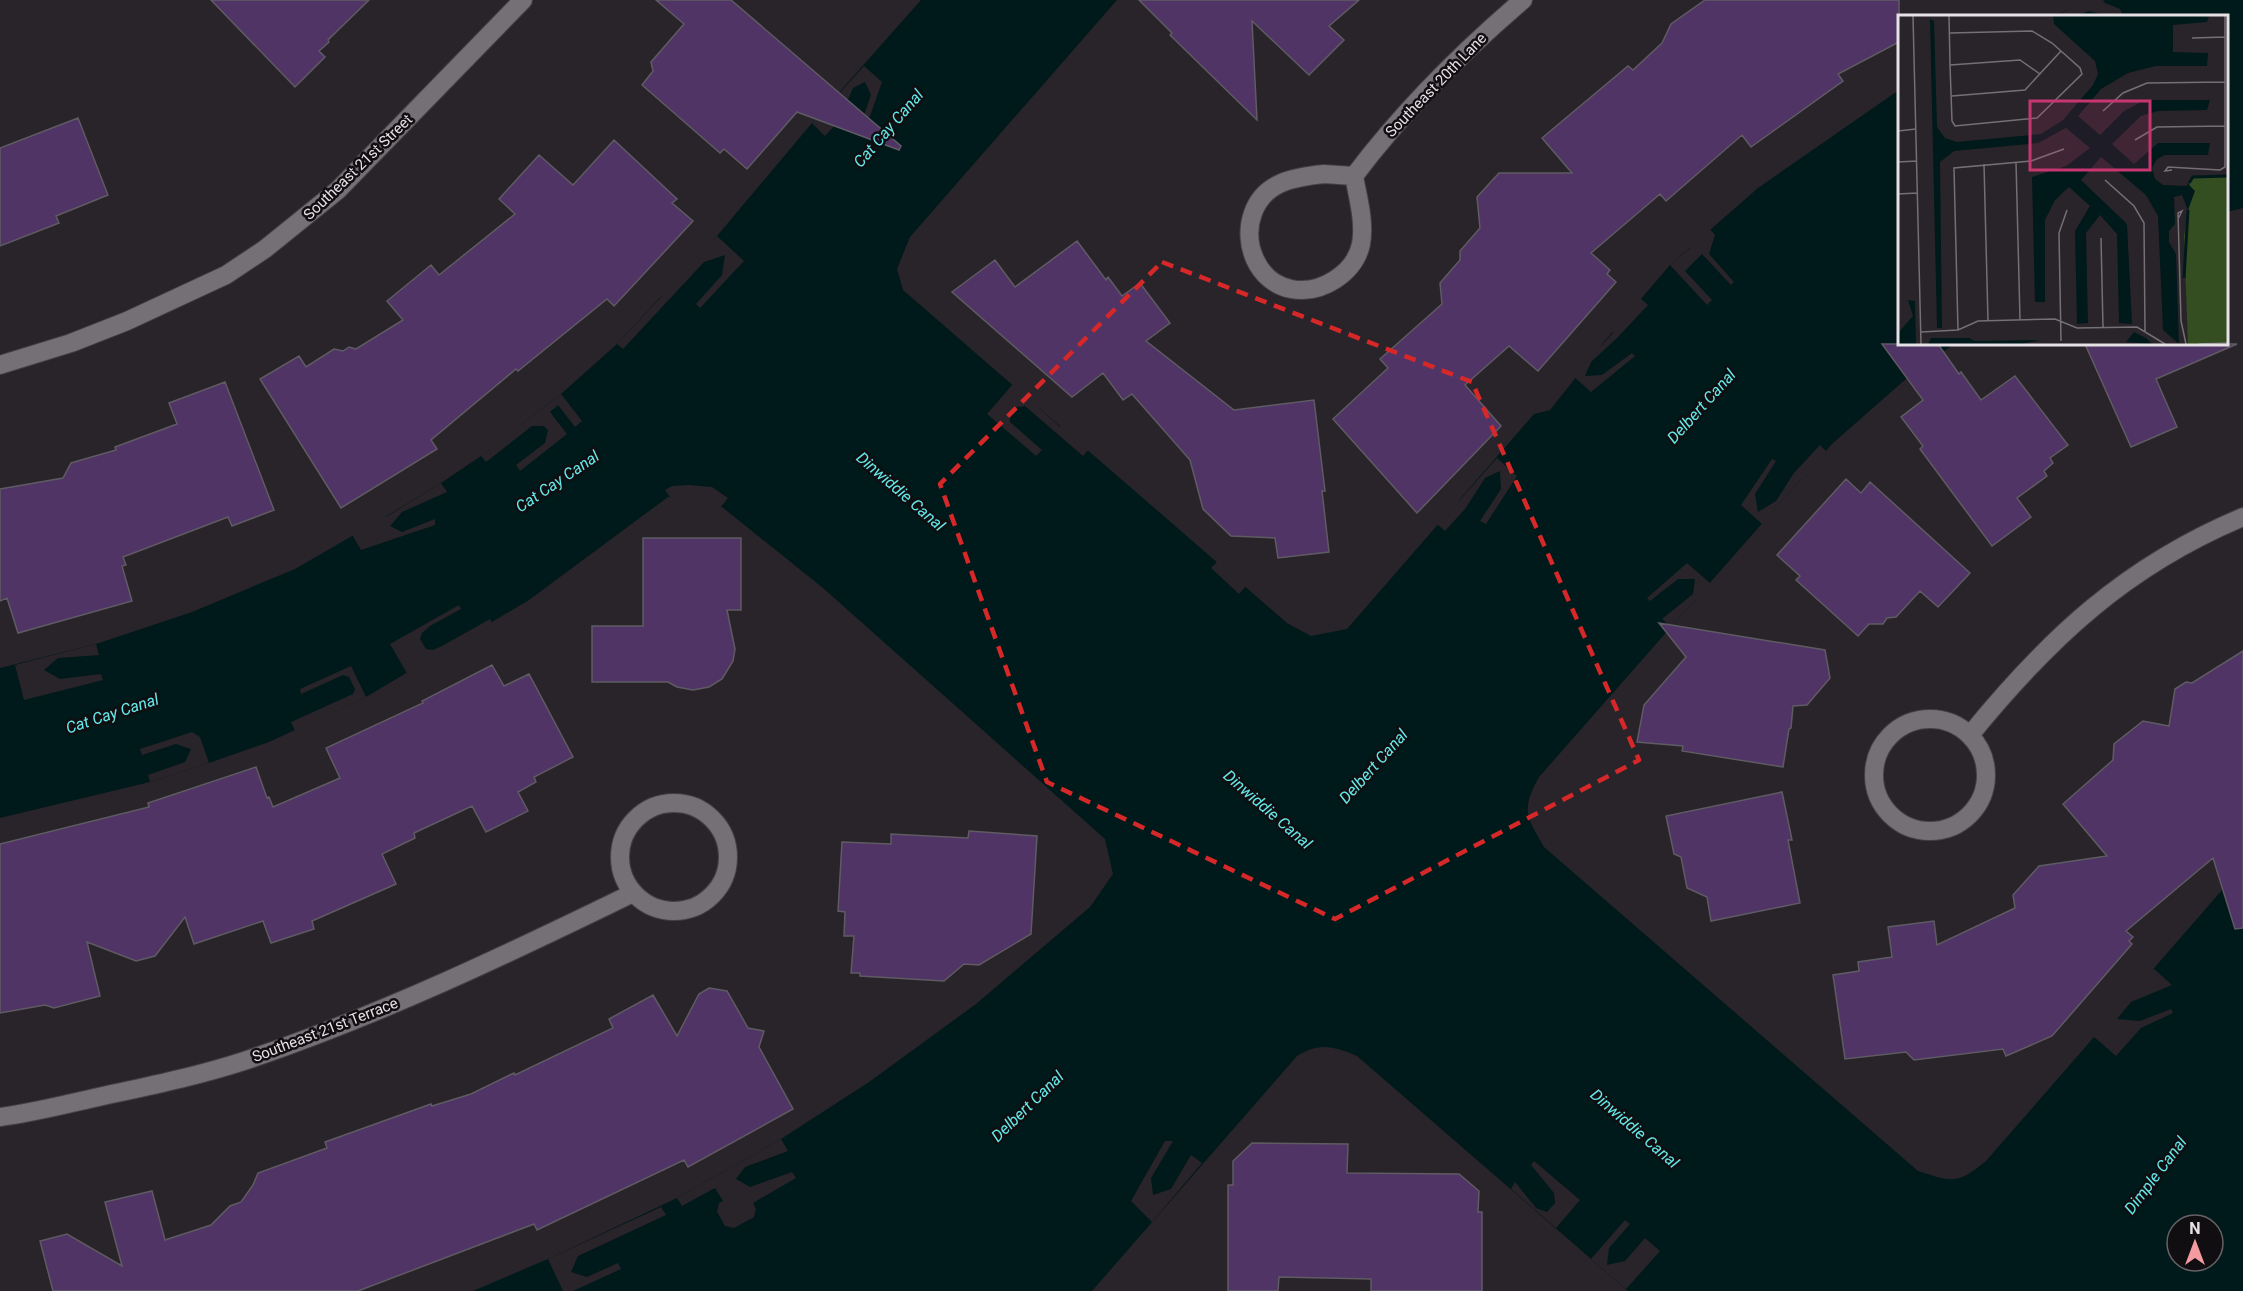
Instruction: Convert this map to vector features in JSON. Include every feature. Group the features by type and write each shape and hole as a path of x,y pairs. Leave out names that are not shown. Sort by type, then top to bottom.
{"street":[{"name":"Southeast 21st Street","path":"0,365 71,343 137,317 226,275 265,249 338,190 523,0"},
{"name":"Southeast 20th Lane","path":"1354,176 1392,129 1432,86 1523,0"},
{"path":"1324,174 1354,176 1360,210 1361,242 1358,256 1349,268 1334,281 1321,287 1306,289 1291,289 1268,277 1257,266 1249,236 1250,220 1266,192 1282,182 1301,176 1324,174"},
{"path":"1970,735 2008,687 2066,629 2111,591 2158,559 2201,535 2243,517"},
{"path":"1923,720 1942,720 1970,735 1981,751 1986,768 1986,788 1975,810 1961,823 1935,831 1915,829 1889,814 1878,797 1874,778 1875,766 1882,747 1894,733 1904,726 1923,720"},
{"path":"683,803 702,810 716,821 728,849 727,868 723,881 711,896 695,907 684,910 665,910 647,904 633,893 620,868 619,848 626,830 640,813 658,805 683,803"},
{"name":"Southeast 21st Terrace","path":"0,1117 53,1108 203,1074 263,1054 364,1017 469,971 633,893"}],"highlighted area":[{"path":"1162,262 1472,382 1639,760 1335,919 1047,782 940,484"}],"water":[{"path":"921,0 1117,0 910,237 897,269 903,290 1287,623 1311,636 1347,629 1534,414 1550,410 1670,265 1758,188 1898,91 1898,345 1953,345 1907,378 1832,444 1539,777 1528,805 1530,820 1544,847 1918,1171 1947,1179 1961,1178 1986,1161 2243,866 2243,1291 1628,1291 1357,1056 1334,1048 1320,1047 1297,1056 1092,1291 473,1291 548,1259 677,1198 781,1139 869,1082 976,1004 1090,907 1113,874 1105,839 823,588 722,507 668,497 529,600 366,697 269,742 209,763 150,782 0,818 0,668 96,644 192,612 295,569 441,483 481,456 561,394 617,344 717,236 812,123"},
{"path":"2094,0 2243,0 2243,208 2228,212 2228,15 2055,15"}],"pier":[{"path":"2086,0 2103,0 2120,9 2123,15 2103,15 2089,11 2079,15 2055,15 2069,10 2068,7"},
{"path":"864,66 882,82 870,116 860,126 871,95 865,82 853,88 839,121 825,136 812,123"},
{"path":"1708,227 1715,235 1709,254 1734,282 1731,285 1702,254 1685,271 1712,300 1707,305 1670,265 1690,248 1688,245"},
{"path":"717,236 744,261 700,308 696,304 722,275 725,255 704,262 623,349 617,344 662,296 660,294 685,265 687,267"},
{"path":"1639,297 1648,305 1591,362 1585,376 1602,375 1632,353 1635,356 1591,392 1573,376 1613,333 1611,331"},
{"path":"1013,384 1060,427 1063,425 1090,448 1083,456 1025,406 1017,407 1009,415 1010,422 1042,450 1036,456 987,414"},
{"path":"561,394 582,421 575,427 558,405 550,412 567,434 520,471 516,465 545,443 548,430 544,426 532,426 486,462 481,456 497,443 496,440 519,422 521,425"},
{"path":"1820,445 1828,453 1804,480 1801,479 1762,524 1741,505 1772,459 1776,461 1755,494 1758,512 1776,501 1794,473"},
{"path":"1497,458 1517,476 1486,524 1480,521 1501,489 1500,471 1485,478 1465,509 1445,531 1436,523"},
{"path":"441,483 447,492 402,512 390,526 402,532 435,519 435,525 361,550 351,533 384,515 386,517"},
{"path":"672,486 712,487 728,498 719,509 673,501 665,490"},
{"path":"1219,560 1247,585 1239,594 1211,568"},
{"path":"1687,563 1710,583 1671,627 1662,619 1693,594 1695,579 1678,579 1650,601 1647,598"},
{"path":"459,605 461,609 422,633 420,639 426,649 433,650 442,646 490,619 493,625 408,675 390,644"},
{"path":"96,644 99,655 58,658 44,670 60,679 101,674 103,680 24,700 15,665"},
{"path":"351,666 366,697 296,733 291,722 353,694 355,689 349,677 343,675 301,694 300,689"},
{"path":"192,732 200,737 209,763 150,782 148,775 185,762 191,749 176,744 142,755 140,749"},
{"path":"2153,968 2172,985 2131,1002 2117,1019 2140,1021 2171,1009 2173,1013 2141,1028 2116,1056 2093,1036"},
{"path":"781,1139 788,1151 745,1167 736,1179 750,1187 792,1172 796,1178 753,1203 756,1209 754,1217 734,1228 725,1226 717,1212 719,1203 723,1201 715,1188 682,1206 677,1198"},
{"path":"1165,1141 1173,1141 1151,1178 1153,1195 1171,1189 1191,1155 1202,1163 1152,1222 1131,1201"},
{"path":"1534,1161 1580,1200 1556,1228 1511,1189 1515,1182 1536,1208 1547,1212 1555,1203 1554,1193 1531,1165"},
{"path":"661,1207 666,1215 578,1256 571,1272 587,1277 618,1263 621,1269 573,1291 563,1291 548,1259"},
{"path":"1625,1220 1630,1224 1609,1248 1607,1265 1625,1261 1645,1238 1660,1251 1626,1289 1591,1259"}],"building":[{"path":"211,0 369,0 328,40 329,42 319,51 325,57 295,87"},
{"path":"656,0 731,0 901,146 899,150 797,112 747,169 724,149 720,153 642,85 653,71 651,62 684,24"},
{"path":"1139,0 1359,0 1329,26 1344,40 1309,75 1252,21 1257,120 1170,35 1172,33"},
{"path":"1705,0 1899,0 1898,43 1838,74 1843,81 1751,147 1742,135 1666,201 1660,194 1591,253 1610,270 1607,274 1616,282 1538,371 1509,346 1465,385 1501,426 1417,513 1333,419 1388,368 1380,359 1442,304 1440,283 1460,260 1460,251 1480,228 1477,197 1499,173 1572,173 1542,138 1628,66 1633,70 1662,43 1671,24"},
{"path":"78,118 108,195 56,216 59,223 0,246 0,148"},
{"path":"614,140 677,199 672,203 693,221 614,306 607,299 518,371 516,369 431,440 437,449 341,508 260,379 299,356 306,367 334,349 343,351 349,347 356,349 403,320 387,301 431,265 439,275 515,214 499,199 539,155 573,185"},
{"path":"1077,241 1106,280 1108,277 1122,296 1140,283 1170,323 1146,341 1234,410 1314,400 1325,491 1322,491 1329,552 1278,558 1275,538 1231,536 1203,509 1190,460 1132,394 1123,400 1103,373 1072,397 952,292 995,260 1015,287"},
{"path":"1882,344 1939,345 1981,400 2015,376 2068,445 2050,458 2053,463 2044,471 2047,476 2017,498 2031,517 1992,546 1920,449 1923,446 1901,417 1923,400"},
{"path":"2237,344 2156,379 2177,427 2131,447 2085,345"},
{"path":"225,382 274,510 232,526 228,517 123,557 126,565 122,566 132,601 18,633 7,598 0,601 0,489 63,478 71,463 116,450 115,447 177,424 169,403"},
{"path":"1846,479 1861,493 1870,482 1970,573 1938,607 1920,591 1896,617 1887,618 1883,624 1869,624 1858,636 1796,580 1800,576 1777,555"},
{"path":"643,538 741,538 741,610 727,610 735,649 733,661 722,679 709,687 693,690 677,687 668,682 592,682 592,626 643,626"},
{"path":"1659,623 1825,650 1830,678 1807,705 1793,706 1783,767 1682,751 1683,746 1637,742 1644,705 1686,657"},
{"path":"2243,651 2243,928 2235,929 2213,858 2126,931 2133,937 2129,941 2132,944 2052,1036 2006,1056 2003,1049 1914,1060 1906,1052 1845,1059 1833,975 1859,971 1858,962 1892,957 1888,927 1934,921 1937,945 2015,908 2013,895 2039,866 2107,856 2063,804 2113,760 2114,744 2143,721 2169,726 2175,689 2186,682 2192,683"},
{"path":"492,665 504,686 529,674 573,757 534,777 536,782 518,792 528,811 486,832 472,806 414,833 415,838 382,854 396,884 312,921 314,929 271,943 263,921 194,944 185,917 155,956 136,961 87,942 100,996 54,1008 45,1005 0,1013 0,844 149,807 148,803 256,767 267,798 269,797 273,807 340,778 326,748 423,703 422,701"},
{"path":"1782,792 1792,840 1788,840 1800,903 1711,921 1707,897 1687,888 1681,857 1674,854 1666,816"},
{"path":"969,831 1037,836 1031,934 979,965 964,964 944,981 860,976 860,973 851,973 854,936 844,936 845,912 838,911 842,842 891,844 891,834 968,838"},
{"path":"709,988 727,991 748,1028 764,1031 759,1047 793,1109 688,1167 684,1160 537,1230 534,1224 358,1291 53,1291 40,1241 67,1234 122,1266 105,1202 152,1191 165,1240 211,1225 230,1206 241,1202 258,1173 327,1148 325,1142 431,1104 432,1106 471,1094 514,1073 515,1075 613,1028 609,1019 653,995 677,1036 699,994"},
{"path":"1252,1143 1348,1144 1347,1173 1459,1174 1479,1191 1478,1212 1482,1212 1482,1291 1371,1291 1371,1279 1279,1277 1278,1291 1228,1291 1228,1185 1233,1185 1233,1161"}],"water label":[{"name":"Cat Cay Canal","path":"888,128"},
{"name":"Delbert Canal","path":"1701,406"},
{"name":"Cat Cay Canal","path":"557,481"},
{"name":"Dinwiddie Canal","path":"901,491"},
{"name":"Cat Cay Canal","path":"112,713"},
{"name":"Delbert Canal","path":"1373,766"},
{"name":"Dinwiddie Canal","path":"1268,809"},
{"name":"Delbert Canal","path":"1027,1106"},
{"name":"Dinwiddie Canal","path":"1635,1128"},
{"name":"Dimple Canal","path":"2155,1175"}]}
